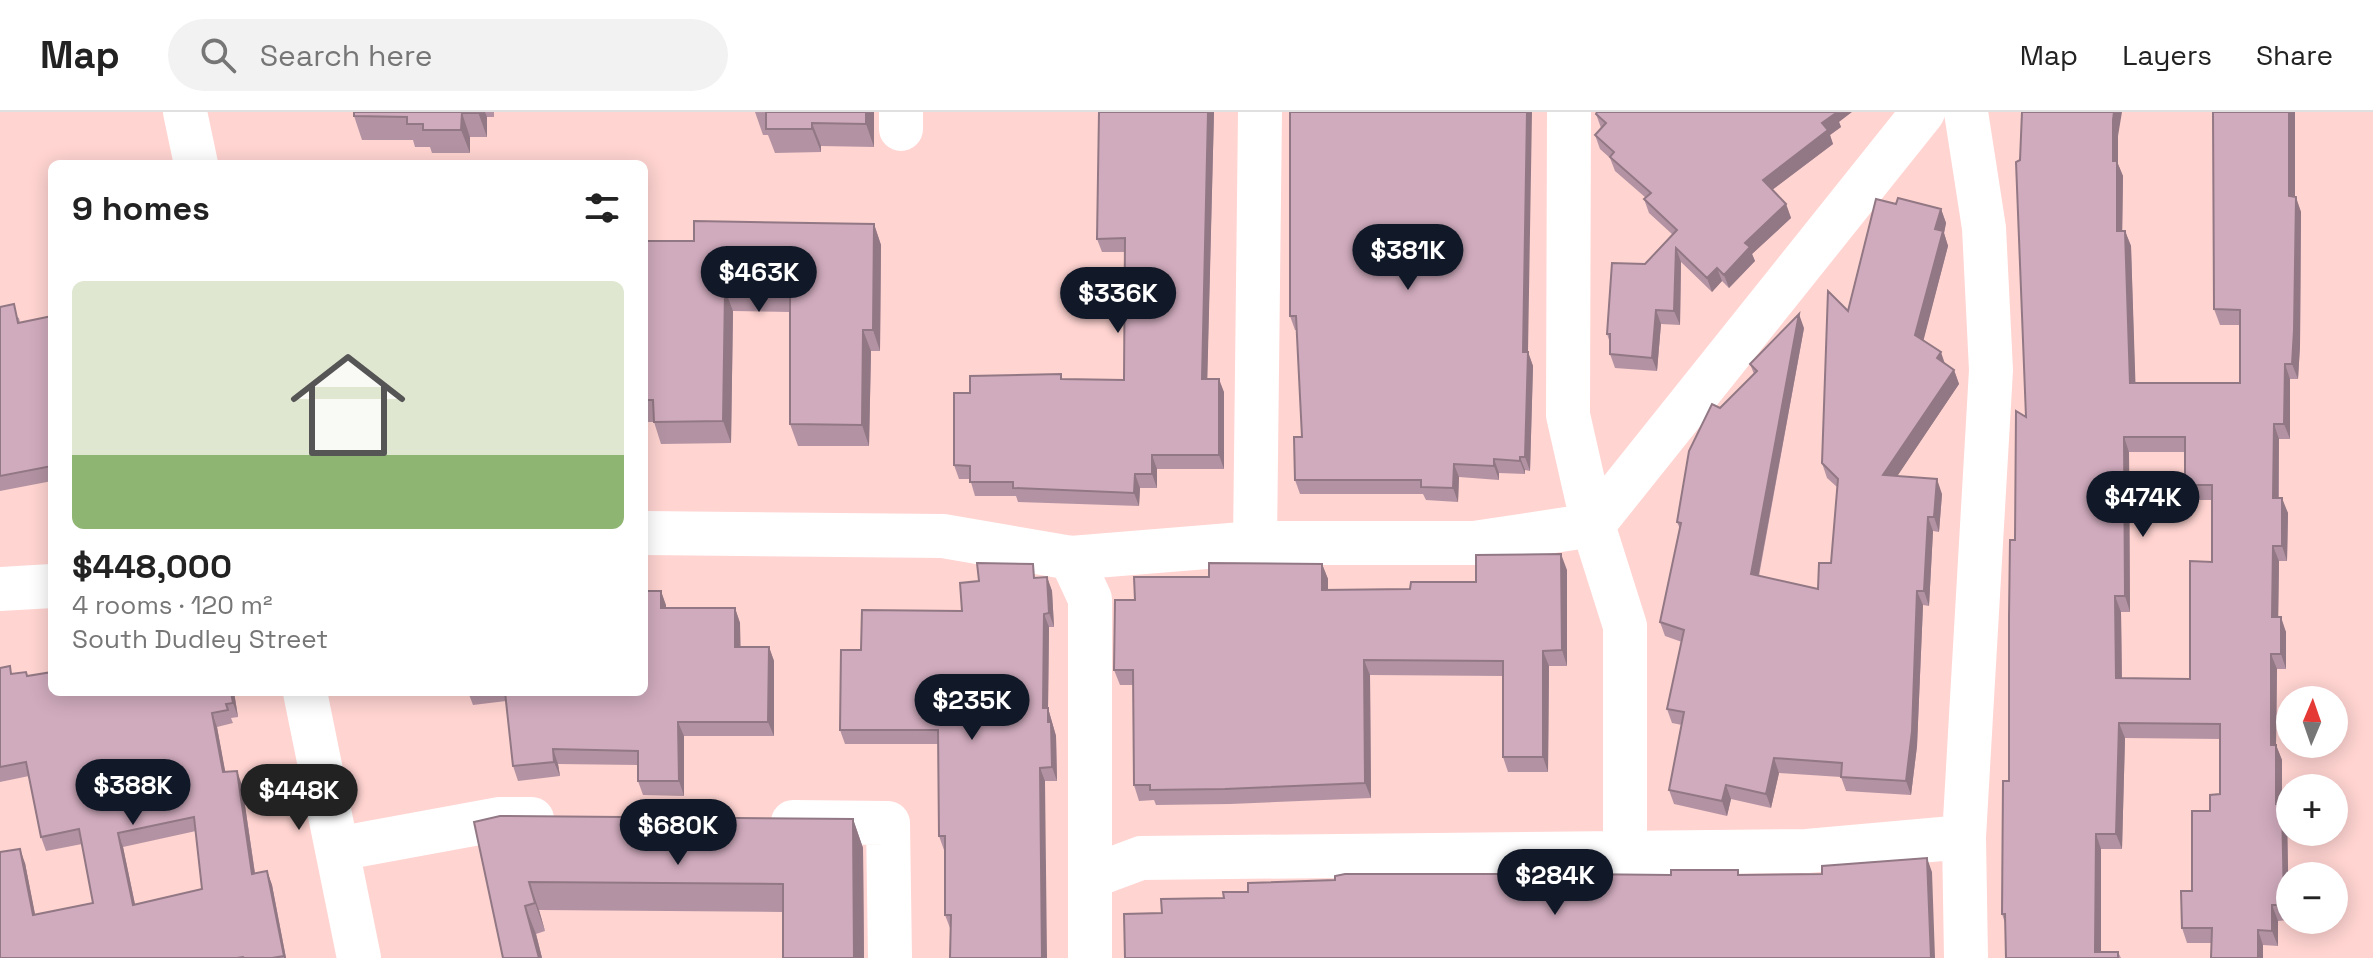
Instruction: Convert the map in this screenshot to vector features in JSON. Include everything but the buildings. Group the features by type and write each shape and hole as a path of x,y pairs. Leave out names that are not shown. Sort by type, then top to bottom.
{"street":[{"path":"185,112 195,160"},
{"path":"1255,543 1260,112"},
{"path":"1569,112 1568,415 1593,525 1625,626 1625,855"},
{"path":"648,533 943,536 1071,558 1255,543 1474,543 1593,525 1923,112"},
{"path":"1966,112 1984,228 1991,370 1964,837 1966,958"},
{"path":"1071,558 1090,599 1090,958"},
{"path":"0,589 48,586"},
{"path":"306,696 359,958"},
{"path":"337,849 500,819 578,820"},
{"path":"748,821 888,823 890,958"},
{"path":"1090,877 1141,858 1807,851 1964,837"}]}
